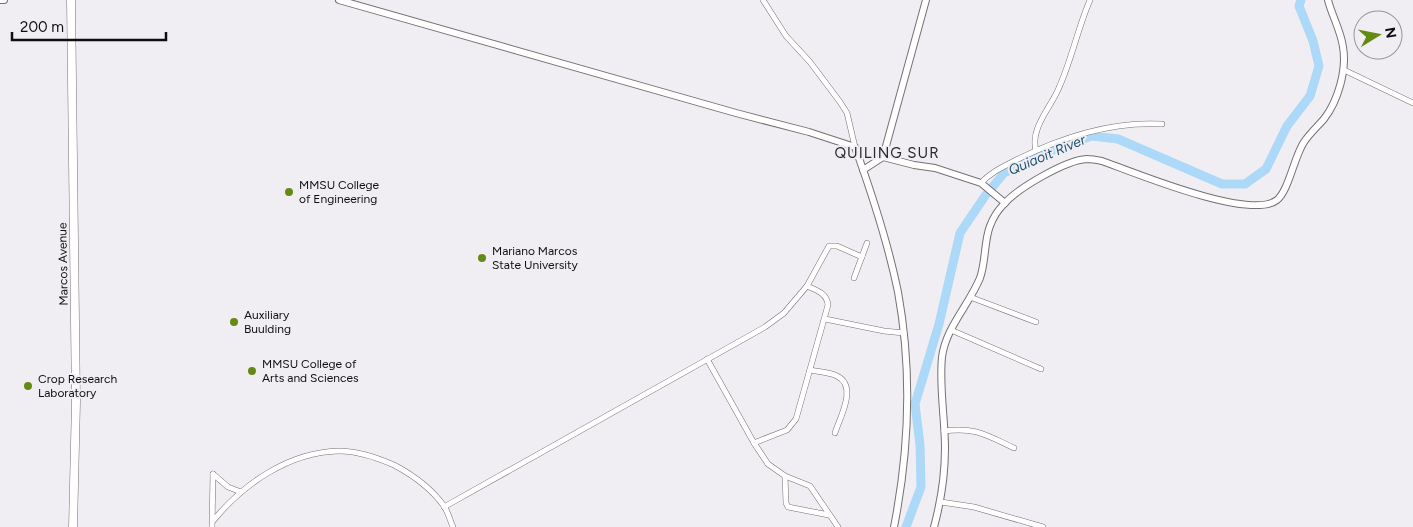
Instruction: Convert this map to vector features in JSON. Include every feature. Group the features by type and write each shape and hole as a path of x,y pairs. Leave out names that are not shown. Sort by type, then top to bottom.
{"main road":[{"name":"Marcos Avenue","path":"72,0 76,392 73,527"}],"street":[{"path":"339,0 809,132 855,147"},
{"path":"763,0 786,36 810,62 847,113 855,147 891,261 904,333 907,394 904,456 894,527"},
{"path":"863,170 883,157 926,0"},
{"path":"1036,150 1036,138 1041,121 1057,92 1083,15 1090,0"},
{"path":"934,527 941,502 944,480 942,356 951,330 979,279 984,265 988,229 1003,201 1029,184 1066,165 1086,159 1102,161 1199,196 1233,203 1262,205 1276,200 1282,193 1299,150 1330,108 1344,70 1344,48 1328,0"},
{"path":"1344,70 1413,104"},
{"path":"984,185 990,173 1036,150 1092,130 1135,123 1162,124"},
{"path":"883,157 934,168 984,185 1003,201"},
{"path":"854,278 867,243"},
{"path":"444,507 764,327 784,313 806,286 829,246 837,246 862,257"},
{"path":"754,443 787,430 796,419 828,305 828,300 822,293 806,286"},
{"path":"970,297 1036,322"},
{"path":"825,319 884,331 904,333"},
{"path":"951,330 1041,368"},
{"path":"707,359 754,443 768,464 785,476 810,486 838,527"},
{"path":"810,370 838,376 845,382 848,388 835,433"},
{"path":"944,431 961,429 983,433 1014,448"},
{"path":"212,524 227,504 263,476 291,461 339,451 362,454 389,463 413,475 444,507 453,527"},
{"path":"212,524 214,474 228,487 241,492"},
{"path":"785,476 786,503 788,506 793,509 829,515"},
{"path":"941,502 974,507 1043,527"}],"waterway":[{"name":"Quiaoit River","path":"906,527 921,487 920,445 915,404 939,324 960,233 985,196 1004,173 1062,146 1092,136 1118,139 1222,184 1245,184 1266,169 1287,126 1310,96 1319,66 1313,41 1299,6 1301,0"}],"place":[{"name":"MMSU College of Engineering","path":"289,192"},
{"name":"Mariano Marcos State University","path":"482,258"},
{"name":"Auxiliary Buulding","path":"234,322"},
{"name":"MMSU College of Arts and Sciences","path":"252,371"},
{"name":"Crop Research Laboratory","path":"28,386"}],"district":[{"name":"QUILING SUR","path":"887,153"}]}
